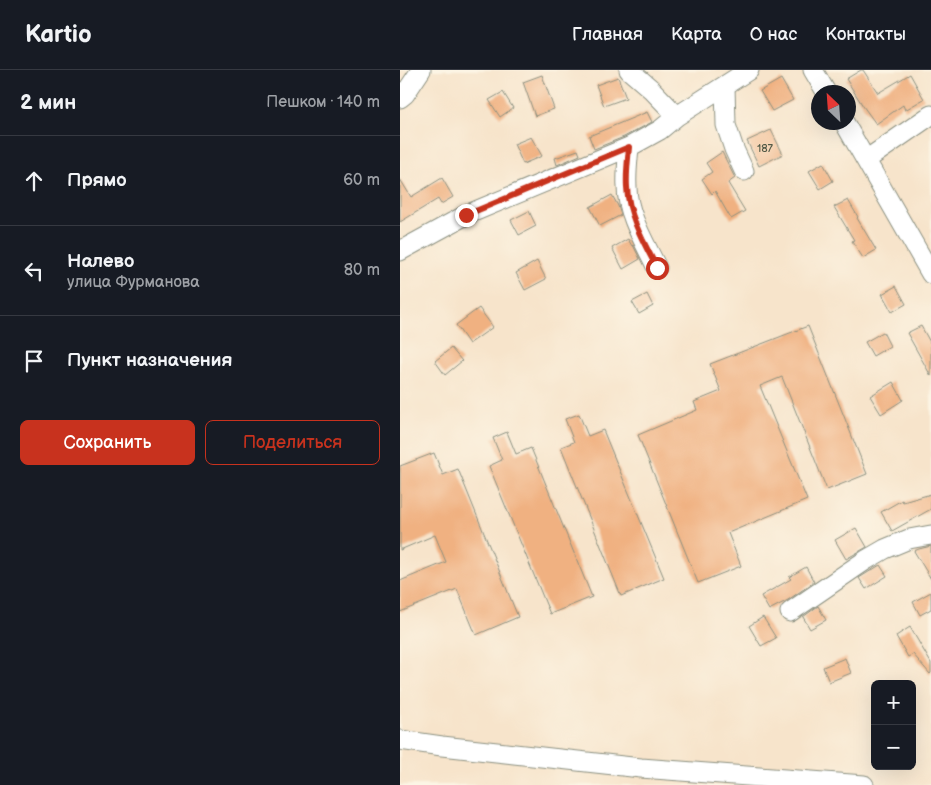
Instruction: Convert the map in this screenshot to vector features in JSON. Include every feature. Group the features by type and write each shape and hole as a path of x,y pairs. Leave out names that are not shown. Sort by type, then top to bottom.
{"street":[{"path":"400,98 405,94 421,70"},
{"path":"629,70 651,89 677,116"},
{"path":"400,251 466,215 629,147 660,130 677,116 749,70"},
{"path":"813,70 822,85"},
{"path":"725,86 726,124 744,172"},
{"path":"866,160 931,116"},
{"path":"849,130 931,274"},
{"path":"629,147 626,188 630,207 637,228 657,268"},
{"path":"790,612 885,549 909,539 931,534"},
{"path":"400,740 641,768 864,785"}],"building":[{"path":"863,70 878,93 910,74 924,99 905,110 903,105 876,124 856,95 856,85 850,85 846,79"},
{"path":"542,75 554,109 535,116 523,82"},
{"path":"618,77 626,98 604,106 596,85"},
{"path":"781,79 793,100 772,111 760,91"},
{"path":"503,92 513,108 500,117 489,100"},
{"path":"647,112 652,122 624,137 594,149 589,136"},
{"path":"771,130 783,154 759,166 747,141"},
{"path":"531,137 542,156 523,164 514,144"},
{"path":"578,150 580,155 557,165 555,158"},
{"path":"722,152 735,178 728,183 745,211 731,219 715,191 712,194 702,179 712,172 706,163"},
{"path":"823,163 833,181 820,189 809,171"},
{"path":"442,178 453,197 441,204 438,199 400,222 400,179 411,197"},
{"path":"612,195 621,215 600,226 590,207"},
{"path":"848,200 876,250 863,258 834,207"},
{"path":"529,211 536,226 519,235 511,220"},
{"path":"628,239 640,259 623,269 612,248"},
{"path":"537,261 546,279 525,290 516,273"},
{"path":"896,286 906,304 892,312 882,294"},
{"path":"647,294 653,306 639,314 632,302"},
{"path":"479,308 493,327 469,344 456,325"},
{"path":"808,326 867,474 827,490 782,377 760,386 807,500 728,533 741,566 698,583 638,435 697,410 694,402 721,391 710,364"},
{"path":"921,326 931,344 931,376 907,333"},
{"path":"883,332 890,346 873,356 865,342"},
{"path":"451,348 462,361 445,375 435,361"},
{"path":"893,382 903,400 881,414 870,396"},
{"path":"579,414 588,436 603,430 664,578 621,596 561,447 574,442 565,419"},
{"path":"507,432 516,454 531,448 592,597 550,614 489,466 502,460 493,438"},
{"path":"434,453 443,475 458,469 518,617 476,635 457,589 400,612 400,581 446,562 435,535 400,550 400,466"},
{"path":"931,494 931,509 892,531 881,512 902,500 903,502"},
{"path":"856,528 867,547 846,559 835,540"},
{"path":"931,546 931,579 914,551"},
{"path":"880,565 887,576 866,589 859,578"},
{"path":"806,567 814,582 788,600 769,610 761,596 791,579 789,577"},
{"path":"931,592 931,609 920,615 913,602"},
{"path":"818,606 826,620 810,629 803,617"},
{"path":"763,617 776,638 761,646 749,626"},
{"path":"910,627 931,663 930,674 913,654 908,657 896,636"},
{"path":"845,658 851,673 829,682 823,667"}],"route":[{"path":"466,215 629,147 626,188 630,207 637,228 657,268"}]}
